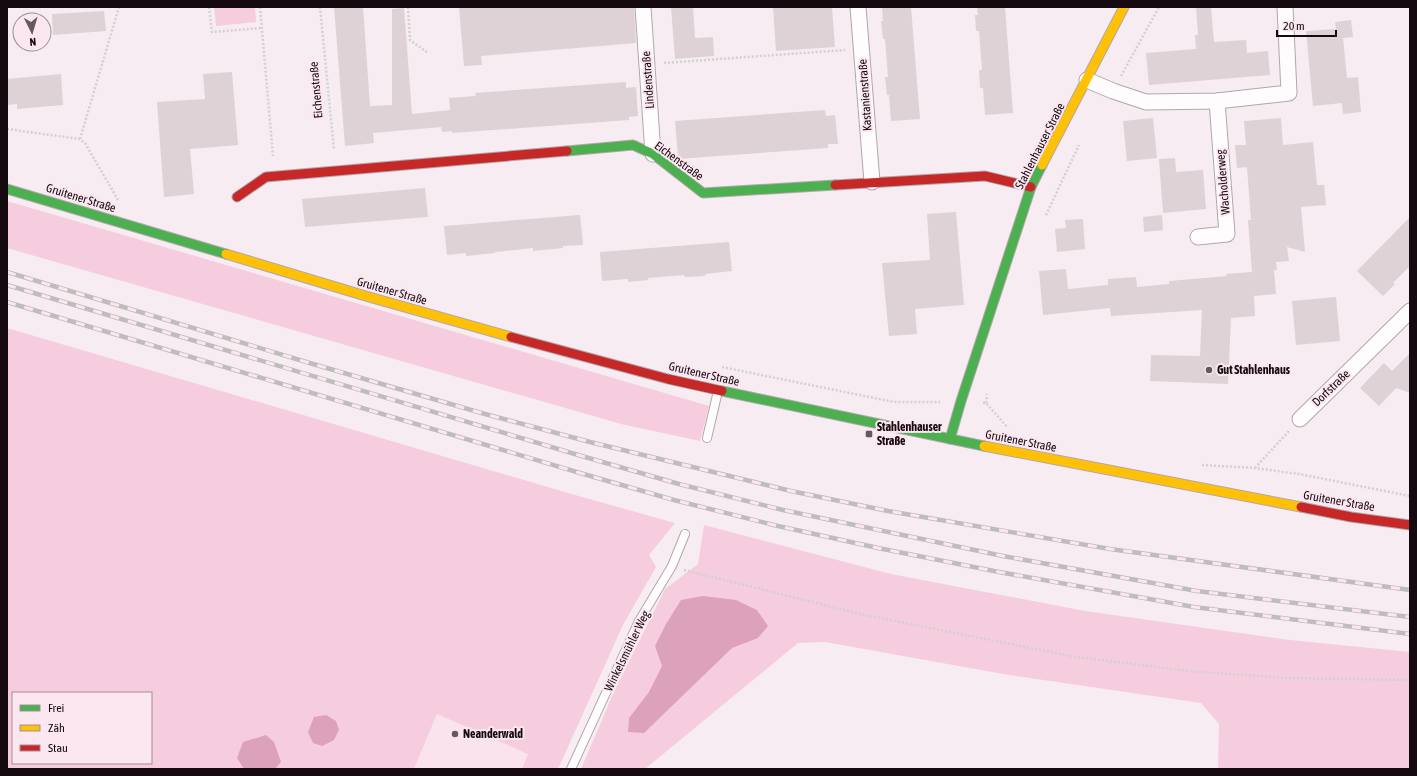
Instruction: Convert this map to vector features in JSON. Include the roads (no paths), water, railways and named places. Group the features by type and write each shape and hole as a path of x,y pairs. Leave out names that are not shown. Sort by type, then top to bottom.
{"main road":[{"name":"Stahlenhauser Straße","path":"950,439 1031,187 1124,7"},
{"name":"Eichenstraße","path":"237,197 266,177 633,145 653,154 703,193 985,176 1031,187"},
{"name":"Gruitener Straße","path":"7,189 474,327 575,355 718,390 950,439 1351,517 1410,525"}],"street":[{"name":"Lindenstraße","path":"643,7 653,154"},
{"name":"Kastanienstraße","path":"858,7 872,182"},
{"path":"1087,80 1113,91 1146,102 1217,101 1289,93 1284,7"},
{"name":"Wacholderweg","path":"1198,237 1227,234 1217,101"},
{"name":"Dorfstraße","path":"1300,419 1410,311"}],"lane":[{"path":"706,438 718,390"},
{"name":"Winkelsmühler Weg","path":"571,769 639,621 672,566 685,534"}],"railway":[{"path":"7,272 485,414 590,442 791,491 888,511 1110,549 1410,590"},
{"path":"7,285 585,457 679,484 783,510 1003,556 1197,591 1410,617"},
{"path":"7,302 580,473 674,500 778,526 999,572 1194,607 1410,634"}],"place":[{"name":"Gut Stahlenhaus","path":"1209,370"},
{"name":"Stahlenhauser Straße","path":"869,434"},
{"name":"Neanderwald","path":"455,734"}]}
